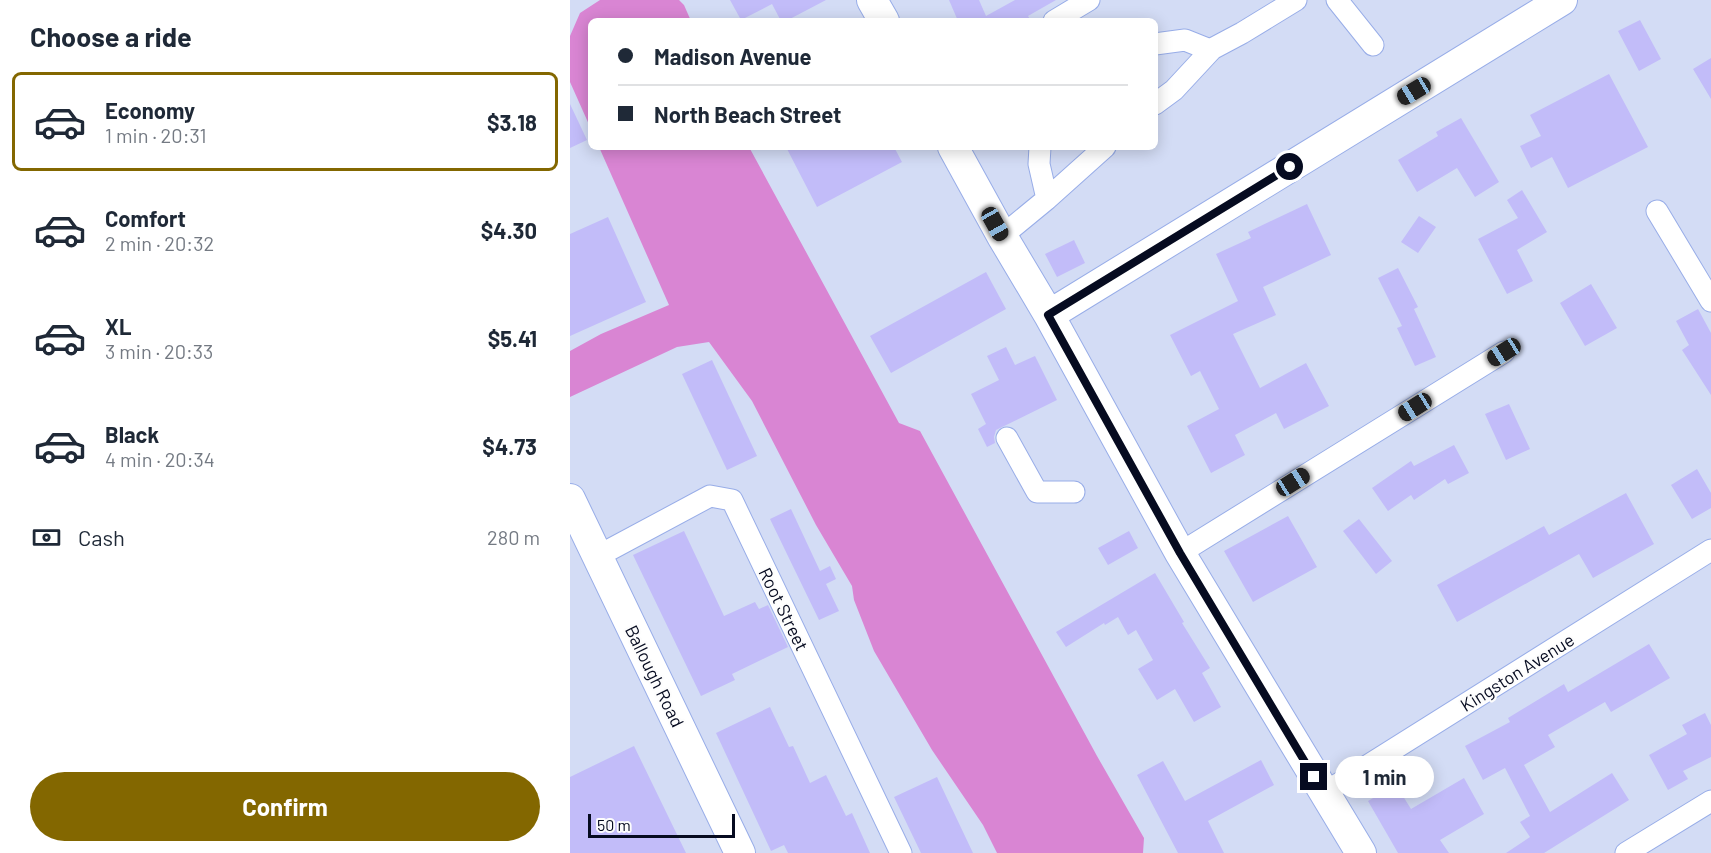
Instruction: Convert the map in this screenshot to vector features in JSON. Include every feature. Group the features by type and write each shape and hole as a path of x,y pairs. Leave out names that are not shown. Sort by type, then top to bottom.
{"street":[{"path":"1058,18 1089,0"},
{"path":"1158,44 1185,40 1210,50 1296,0"},
{"path":"1337,0 1373,45"},
{"path":"1048,315 1562,0"},
{"path":"1158,102 1174,90 1213,48"},
{"path":"955,150 1180,553 1361,853"},
{"path":"1040,150 1040,164 1047,199"},
{"path":"1002,236 1102,150"},
{"path":"1657,211 1711,301"},
{"path":"1180,553 1504,352"},
{"path":"1007,438 1037,492 1074,492"},
{"name":"Root Street","path":"598,556 710,496 732,500 901,853"},
{"name":"Ballough Road","path":"570,499 740,853"},
{"name":"Kingston Avenue","path":"1324,794 1711,550"},
{"path":"1626,853 1711,801"}],"shaded area":[{"path":"600,0 679,0 690,18 588,18 588,122 570,82 570,36 580,13"},
{"path":"600,150 751,150 899,423 920,431 1144,838 1143,853 997,853 983,825 932,750 874,651 854,600 852,586 816,525 752,401 709,342 677,347 570,397 570,351 601,334 669,305"}],"building":[{"path":"730,0 826,0 792,18 779,18 772,4 745,18 740,18"},
{"path":"949,0 979,0 986,16 1015,0 1056,0 1028,16 1029,18 957,18"},
{"path":"1640,20 1661,59 1639,71 1618,31"},
{"path":"1711,58 1711,99 1693,69"},
{"path":"1609,74 1648,147 1568,188 1552,157 1531,168 1520,146 1541,136 1530,115"},
{"path":"570,104 587,140 570,148"},
{"path":"1461,118 1499,182 1475,197 1457,168 1417,192 1398,160 1438,136 1436,132"},
{"path":"788,150 896,150 902,162 817,207"},
{"path":"1522,190 1547,232 1517,250 1533,281 1507,294 1478,239 1518,218 1507,200"},
{"path":"1307,204 1331,255 1263,287 1276,315 1233,334 1260,388 1306,363 1329,406 1284,429 1276,413 1235,435 1245,455 1211,473 1187,426 1219,409 1200,371 1191,376 1170,335 1238,301 1216,254 1251,238 1248,232"},
{"path":"1419,216 1436,227 1418,253 1401,242"},
{"path":"608,217 646,302 570,336 570,234"},
{"path":"1074,240 1085,263 1057,277 1045,254"},
{"path":"1398,268 1418,307 1414,309 1436,357 1415,366 1397,328 1402,326 1378,278"},
{"path":"986,272 1006,309 891,373 870,336"},
{"path":"1591,284 1617,328 1585,346 1560,303"},
{"path":"1698,309 1711,333 1711,395 1682,350 1689,345 1676,321"},
{"path":"1006,347 1015,365 1035,356 1057,400 996,430 995,443 987,447 978,429 986,424 971,394 999,380 987,356"},
{"path":"712,360 757,456 727,470 682,374"},
{"path":"1509,404 1530,449 1506,460 1485,414"},
{"path":"1454,445 1469,473 1448,484 1445,479 1414,500 1411,495 1388,511 1372,488 1411,461 1414,466"},
{"path":"1697,469 1711,493 1711,508 1692,519 1671,485"},
{"path":"1626,493 1654,544 1593,578 1579,554 1457,622 1437,585 1544,526 1549,535"},
{"path":"791,509 820,571 830,566 836,579 826,584 839,611 819,620 770,519"},
{"path":"1288,516 1317,567 1253,602 1224,551"},
{"path":"1359,519 1392,561 1376,574 1343,531"},
{"path":"684,531 724,616 755,602 759,609 768,605 788,647 732,674 735,680 701,696 633,555"},
{"path":"1129,531 1138,548 1108,565 1098,548"},
{"path":"1155,573 1210,668 1202,673 1221,707 1194,722 1175,689 1157,700 1138,669 1153,660 1136,630 1128,635 1118,617 1066,647 1056,632"},
{"path":"1649,644 1670,678 1611,712 1605,702 1548,735 1555,747 1524,765 1550,812 1612,773 1629,800 1544,853 1506,853 1530,837 1520,822 1530,816 1505,768 1483,780 1465,746 1510,722 1508,718 1564,684 1568,692"},
{"path":"770,707 789,747 793,746 810,783 826,775 846,816 852,813 870,853 788,853 784,845 771,851 716,733"},
{"path":"1705,713 1711,725 1711,757 1683,771 1688,779 1668,790 1649,755 1687,734 1682,725"},
{"path":"634,746 686,853 570,853 570,777"},
{"path":"1261,760 1274,785 1208,821 1224,853 1178,853 1137,775 1163,761 1185,801"},
{"path":"937,777 973,853 921,853 894,797"},
{"path":"1464,778 1484,814 1440,840 1449,853 1398,853 1368,801 1396,785 1411,809"}],"route":[{"path":"1290,167 1048,315 1180,553 1314,777"}]}
